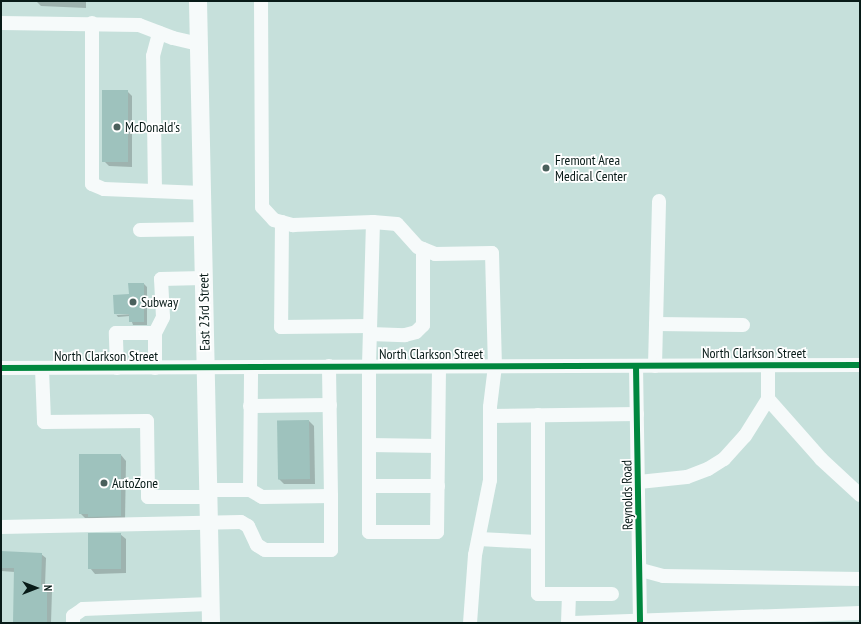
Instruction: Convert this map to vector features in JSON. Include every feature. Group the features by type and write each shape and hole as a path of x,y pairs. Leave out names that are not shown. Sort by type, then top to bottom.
{"main road":[{"name":"East 23rd Street","path":"198,1 211,623"}],"street":[{"path":"261,1 262,207 274,220 292,225 373,222 397,224 423,249 435,254 492,253 496,366 490,416 490,480 479,539 470,623"},
{"path":"1,23 92,23 139,25 159,33 200,44"},
{"path":"92,23 92,184 104,189 202,193"},
{"path":"155,191 153,56 159,33"},
{"path":"655,366 659,201"},
{"path":"282,222 281,327 370,330 405,335 416,332 423,324 423,249"},
{"path":"373,222 369,366 369,532 437,532 439,366"},
{"path":"140,230 203,229"},
{"path":"155,368 155,333 162,317 161,279 203,278"},
{"path":"656,324 743,325"},
{"path":"117,368 116,333 155,333"},
{"path":"639,482 686,477 708,469 724,459 746,436 768,399 768,365"},
{"name":"North Clarkson Street","path":"1,368 860,365"},
{"path":"1,527 208,524 240,522 248,526 257,545 265,550 331,550 330,366"},
{"name":"Reynolds Road","path":"636,366 641,570 640,621"},
{"path":"250,367 250,490"},
{"path":"42,369 44,422 147,421 148,497 250,490 262,497 331,496"},
{"path":"768,399 821,459 860,495"},
{"path":"250,406 330,405"},
{"path":"490,416 637,414"},
{"path":"538,416 538,594 612,594"},
{"path":"369,446 438,446"},
{"path":"370,486 438,486"},
{"path":"479,539 537,542"},
{"path":"641,570 663,576 860,579"},
{"path":"568,623 569,594"},
{"path":"73,623 73,616 83,610 210,604"},
{"path":"573,623 860,613"}],"building":[{"path":"102,90 128,90 128,162 102,162"},
{"path":"128,283 144,283 144,322 129,322 129,314 114,314 113,295 129,294"},
{"path":"309,420 310,479 278,480 277,421"},
{"path":"79,454 121,454 121,516 88,517 88,514 79,514"},
{"path":"88,533 121,533 121,569 88,569"},
{"path":"1,551 42,553 41,585 47,585 47,623 13,623 14,568 1,568"}],"cycle path":[{"path":"1,368 860,365"},
{"path":"636,366 640,623"}],"place":[{"name":"McDonald's","path":"117,127"},
{"name":"Fremont Area Medical Center","path":"546,168"},
{"name":"Subway","path":"133,302"},
{"name":"AutoZone","path":"104,483"}]}
